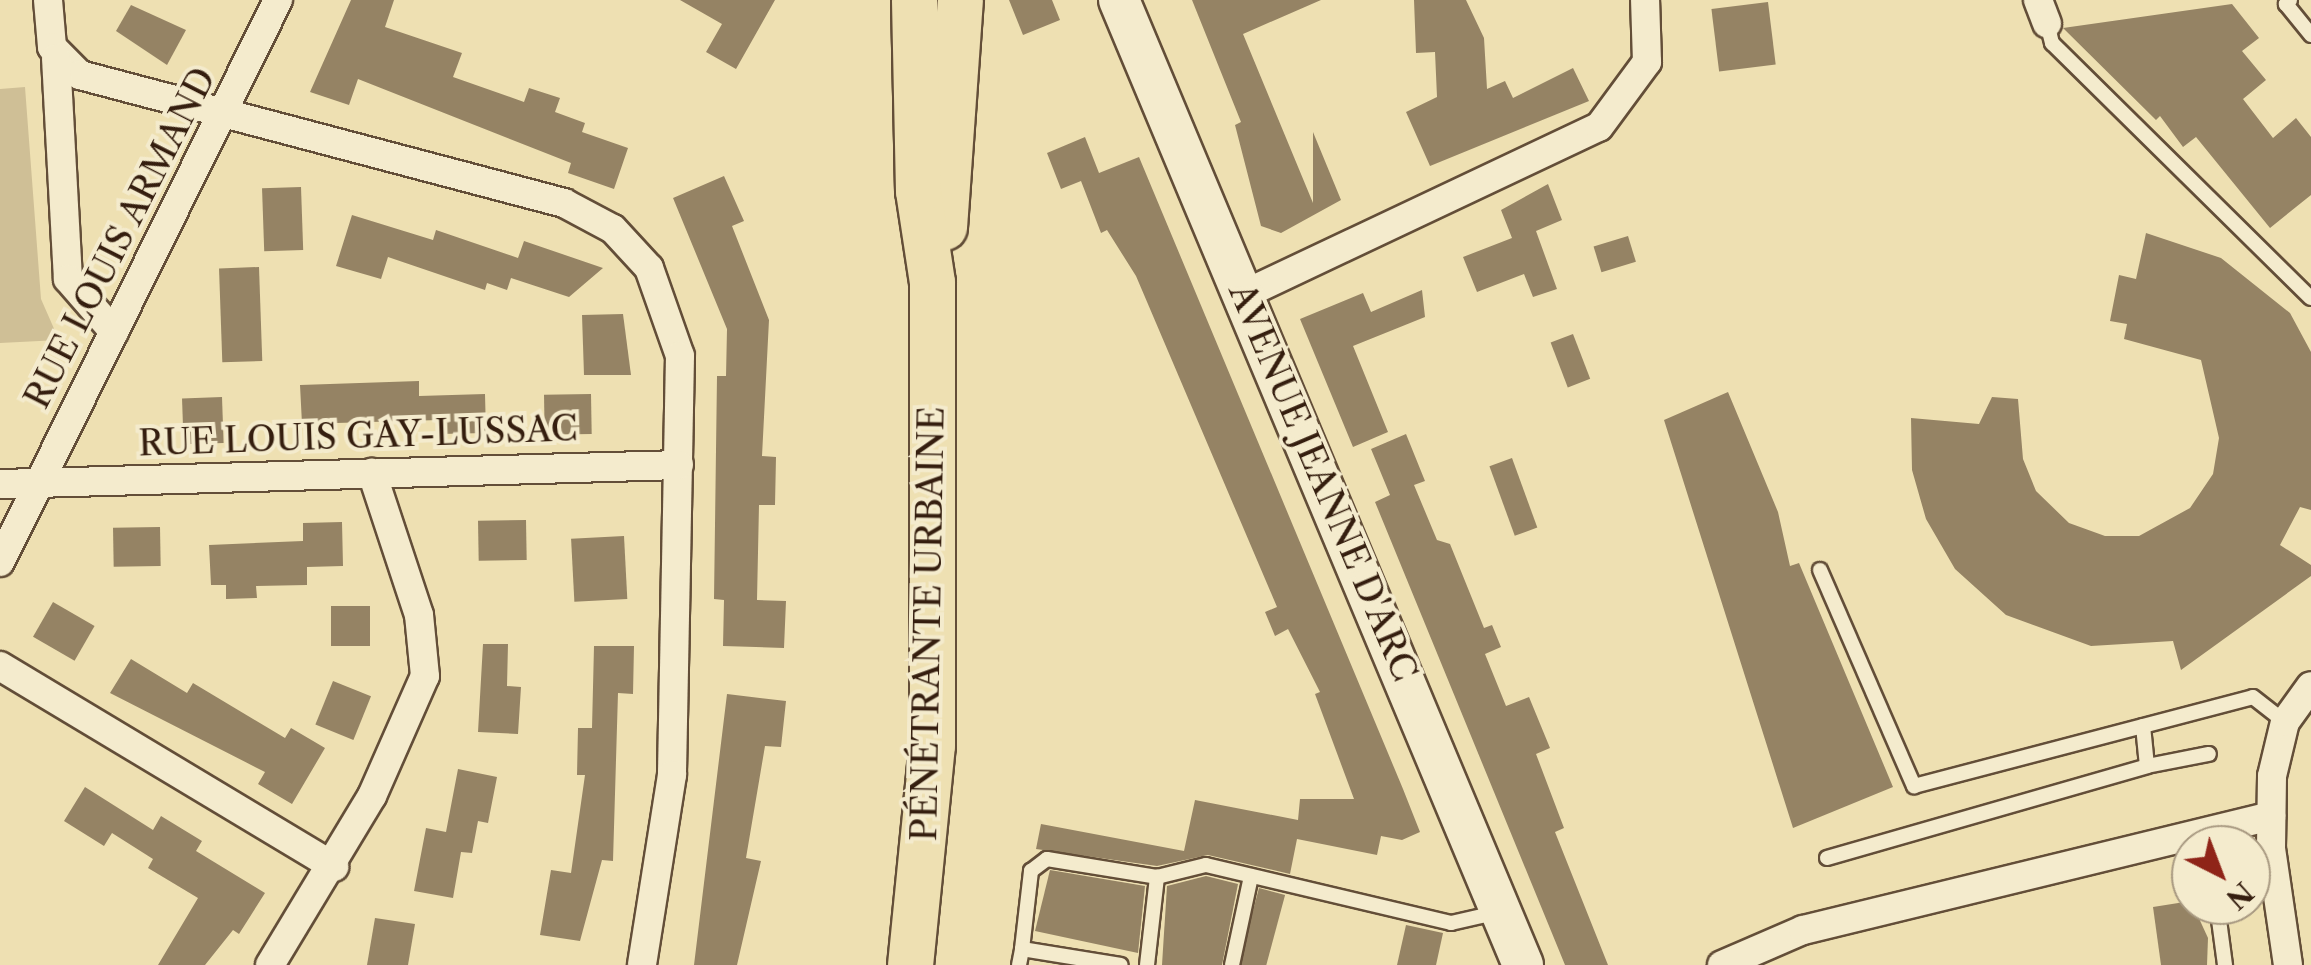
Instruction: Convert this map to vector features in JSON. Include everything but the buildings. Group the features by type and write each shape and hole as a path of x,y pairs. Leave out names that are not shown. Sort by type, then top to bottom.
{"main road":[{"path":"914,0 918,190 932,282"},
{"path":"932,282 948,188 960,0"},
{"name":"AVENUE JEANNE D'ARC","path":"1119,0 1523,965"},
{"name":"PÉNÉTRANTE URBAINE","path":"910,965 932,745 932,282"}],"street":[{"path":"48,0 56,58 68,279 114,332"},
{"name":"RUE LOUIS ARMAND","path":"0,562 227,110 278,0"},
{"path":"1245,294 1599,127 1647,62 1645,0"},
{"path":"56,58 80,74 564,202 613,229 648,268 676,332 679,465 672,775 642,965"},
{"name":"RUE LOUIS GAY-LUSSAC","path":"0,484 679,465"},
{"path":"270,965 334,867 405,735 425,676 419,616 372,473"},
{"path":"0,666 334,867"},
{"path":"2288,965 2271,816 2285,722 2311,686"},
{"path":"2246,825 2271,816"},
{"path":"1722,965 1803,930 2171,847"}],"lane":[{"path":"2290,0 2286,4 2311,35"},
{"path":"2042,12 2052,44 2311,298"},
{"path":"1820,570 1914,786 2253,697 2285,722"},
{"path":"2142,726 2147,766"},
{"path":"1827,858 2147,766 2209,754"},
{"path":"1121,965 1021,957 1032,870 1047,859 1157,877 1206,865 1451,923 1500,912"},
{"path":"1232,965 1250,876"},
{"path":"1146,965 1157,877"},
{"path":"2220,925 2225,965"}],"shaded area":[{"path":"25,87 41,299 59,340 0,343 0,89"}]}
